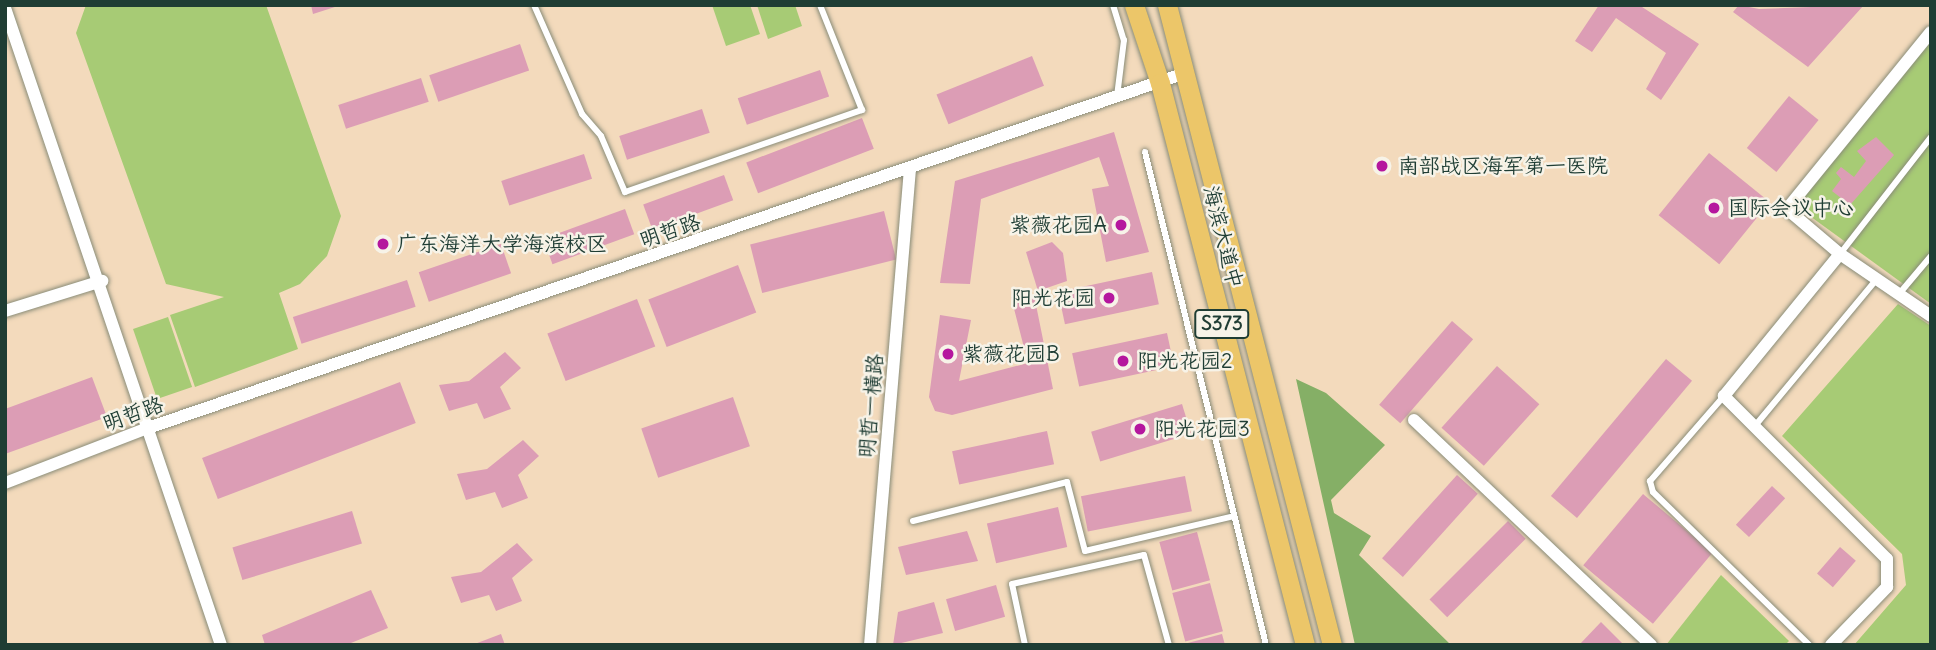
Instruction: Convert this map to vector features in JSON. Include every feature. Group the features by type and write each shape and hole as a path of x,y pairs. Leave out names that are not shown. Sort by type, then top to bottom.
{"main road":[{"name":"海滨大道中","path":"1134,5 1160,83 1305,645"},
{"name":"海滨大道中","path":"1167,5 1188,72 1332,645"}],"street":[{"path":"5,8 102,281 145,429 221,645"},
{"path":"1931,32 1787,209 1840,254 1931,316"},
{"name":"明哲路","path":"5,483 145,429 910,170 1188,72"},
{"name":"明哲一横路","path":"870,645 910,170"},
{"path":"1831,645 1887,587 1887,559 1724,397 1840,254"},
{"path":"5,311 102,281"},
{"path":"1414,420 1651,645"}],"lane":[{"path":"534,5 582,114 601,136 625,192 862,110 820,5"},
{"path":"1113,5 1124,40 1117,98"},
{"path":"1840,254 1931,137"},
{"path":"1146,152 1266,645"},
{"path":"1899,294 1931,256"},
{"path":"1754,426 1877,279"},
{"path":"1724,397 1650,481 1653,492 1810,645"},
{"path":"913,521 1066,482 1085,551 1234,516"},
{"path":"1025,645 1012,584 1144,555 1169,645"}],"green space":[{"path":"86,5 266,5 341,216 327,256 300,284 279,293 298,349 195,387 170,315 224,297 166,284 76,33"},
{"path":"712,5 750,5 760,34 726,46"},
{"path":"757,5 795,5 802,26 768,39"},
{"path":"1931,35 1931,304 1796,206"},
{"path":"1898,304 1931,326 1931,645 1854,645 1906,585 1902,554 1782,436"},
{"path":"168,317 192,387 157,399 133,329"},
{"path":"1296,379 1326,393 1385,445 1331,500 1334,513 1371,536 1359,555 1451,645 1355,645"},
{"path":"1721,575 1789,641 1785,645 1666,645"}],"building":[{"path":"311,5 338,5 338,6 313,14"},
{"path":"1599,5 1639,5 1699,44 1661,100 1646,89 1666,53 1616,18 1592,52 1575,41"},
{"path":"1739,5 1759,9 1864,5 1808,67 1733,12"},
{"path":"520,44 529,70 438,102 429,75"},
{"path":"1032,56 1044,86 948,124 937,95"},
{"path":"820,70 829,96 747,125 738,98"},
{"path":"421,78 429,102 346,129 338,105"},
{"path":"1789,96 1819,120 1776,172 1747,148"},
{"path":"702,109 710,133 627,160 619,136"},
{"path":"862,118 874,149 758,193 746,162"},
{"name":"紫薇花园A","path":"1114,132 1149,252 1106,262 1092,189 1109,186 1099,157 981,199 970,284 940,283 955,181"},
{"path":"1876,137 1894,155 1850,205 1832,191 1841,179 1836,173 1841,167 1854,177 1866,161 1857,151"},
{"name":"国际会议中心","path":"1709,153 1770,202 1719,264 1659,215"},
{"path":"584,154 592,179 509,206 501,181"},
{"path":"724,175 733,200 652,230 643,204"},
{"path":"625,209 634,234 552,264 543,239"},
{"path":"884,211 896,260 762,293 750,244"},
{"path":"1052,242 1063,253 1067,281 1038,291 1026,252"},
{"path":"501,244 511,273 429,302 419,272"},
{"path":"738,265 756,313 667,347 648,299"},
{"name":"阳光花园","path":"1152,272 1159,304 1065,324 1058,292"},
{"path":"407,280 416,307 302,344 293,317"},
{"name":"紫薇花园B","path":"1034,295 1053,389 952,415 935,411 929,397 940,315 971,320 959,381 1028,363 1011,297"},
{"path":"637,299 655,347 566,381 547,333"},
{"path":"1452,321 1473,339 1400,423 1379,405"},
{"name":"阳光花园2","path":"1167,333 1174,366 1079,386 1072,353"},
{"path":"505,352 521,368 500,387 511,409 484,419 477,403 449,411 439,385 469,381"},
{"path":"1666,359 1692,381 1577,518 1551,496"},
{"path":"1497,366 1539,404 1484,466 1441,428"},
{"path":"92,377 107,417 5,454 5,409"},
{"path":"400,382 416,423 218,499 202,458"},
{"path":"733,397 750,446 658,478 641,429"},
{"name":"阳光花园3","path":"1182,404 1191,434 1100,461 1091,432"},
{"path":"1047,431 1054,464 959,484 952,451"},
{"path":"523,440 539,456 518,475 528,498 502,508 495,492 466,500 457,474 487,469"},
{"path":"1457,475 1478,494 1403,577 1382,558"},
{"path":"1185,476 1192,511 1088,532 1081,496"},
{"path":"1772,486 1785,498 1749,537 1736,525"},
{"path":"1643,494 1713,552 1653,624 1583,565"},
{"path":"1058,507 1067,547 996,563 987,523"},
{"path":"352,511 362,544 242,580 232,548"},
{"path":"1508,521 1526,539 1447,617 1430,599"},
{"path":"967,531 978,561 906,575 898,547"},
{"path":"1197,532 1210,580 1172,590 1159,542"},
{"path":"517,543 533,560 512,578 522,601 496,611 489,595 461,603 451,577 481,572"},
{"path":"1840,547 1856,561 1833,587 1817,573"},
{"path":"1210,583 1223,631 1185,641 1172,593"},
{"path":"996,585 1005,617 955,631 946,599"},
{"path":"371,590 388,628 346,645 265,645 262,635"},
{"path":"934,602 943,633 893,645 898,612"},
{"path":"1601,622 1624,645 1579,645"},
{"path":"501,634 505,645 472,645"},
{"path":"1222,634 1225,645 1184,645 1184,644"}],"place":[{"name":"南部战区海军第一医院","path":"1382,166"},
{"name":"国际会议中心","path":"1714,208"},
{"name":"紫薇花园A","path":"1121,225"},
{"name":"广东海洋大学海滨校区","path":"383,244"},
{"name":"阳光花园","path":"1109,298"},
{"name":"紫薇花园B","path":"948,354"},
{"name":"阳光花园2","path":"1123,361"},
{"name":"阳光花园3","path":"1140,429"}]}
